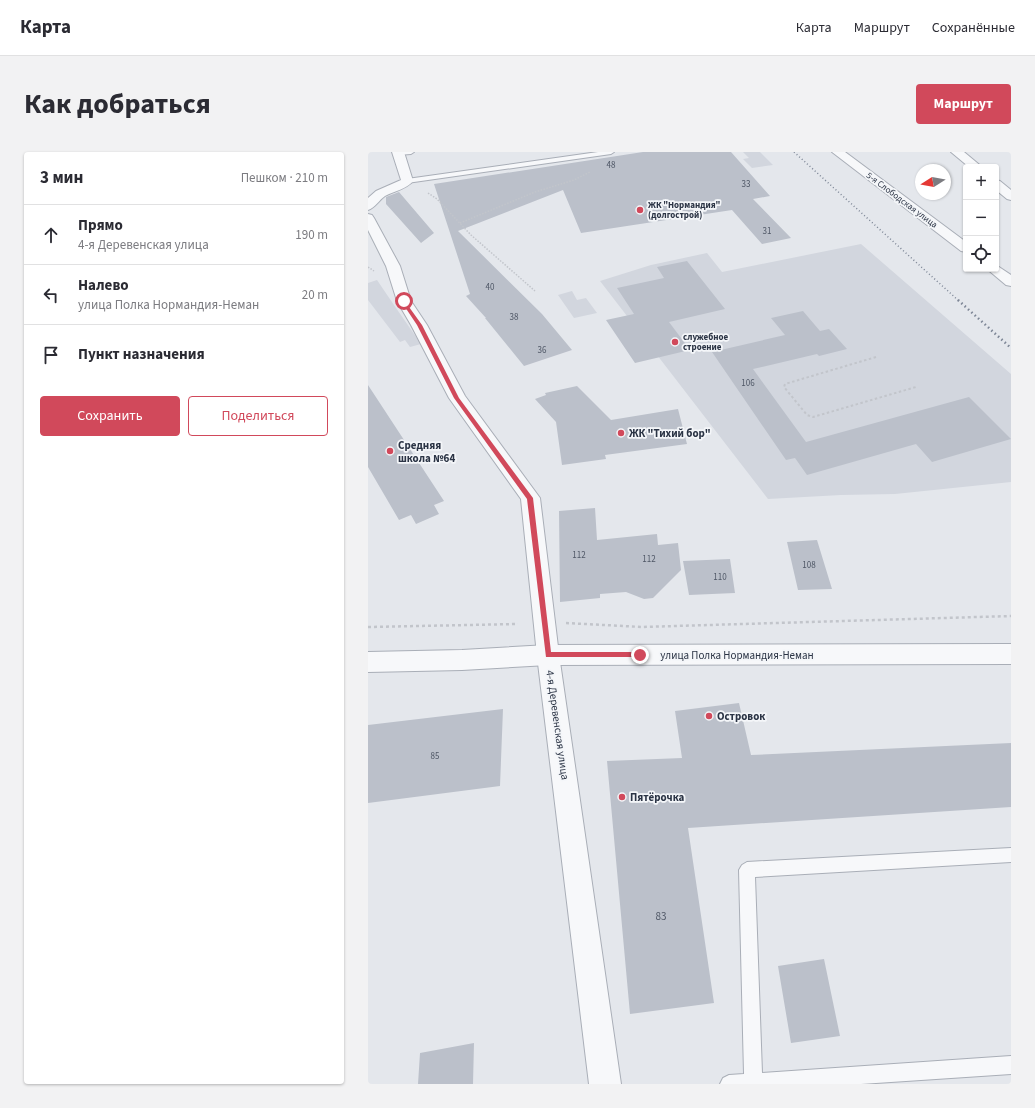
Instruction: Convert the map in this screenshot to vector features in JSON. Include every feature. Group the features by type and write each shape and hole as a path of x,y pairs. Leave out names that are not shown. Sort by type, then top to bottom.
{"street":[{"name":"5-я Слободская улица","path":"838,152 963,246"},
{"path":"957,152 972,164"},
{"path":"368,206 370,202 382,193 396,188 407,181 402,153"},
{"path":"999,186 1011,196"},
{"name":"4-я Деревенская улица","path":"368,218 393,266 404,301 419,325 457,398 530,498 548,655 605,1084"},
{"path":"998,272 1011,282"},
{"name":"улица Полка Нормандия-Неман","path":"368,662 462,660 548,655 1011,654"}],"lane":[{"path":"407,181 577,155 610,152"},
{"path":"752,1082 748,870 1011,855"},
{"path":"729,1084 1011,1065"}],"path":[{"path":"460,223 535,192 574,180 590,172"},
{"path":"407,181 437,198 471,235 535,291"},
{"path":"876,357 785,384 784,387 807,415 814,417 916,387"},
{"path":"560,622 642,627 1011,616"},
{"path":"368,627 518,624"}],"shaded area":[{"path":"743,152 760,152 773,165 752,168 743,159 749,158"},
{"path":"861,244 1011,374 1011,482 895,494 768,499 600,281 651,265 707,253 722,272"},
{"path":"377,280 421,344 410,347 405,340 400,342 368,300 368,283"},
{"path":"572,291 577,300 586,298 597,313 574,318 558,295"}],"building":[{"path":"643,152 731,152 770,196 753,199 791,238 762,244 732,210 581,233 563,190 458,231 542,314 572,350 524,366 486,318 466,296 470,294 434,184"},
{"path":"399,192 434,233 421,243 386,204 386,197"},
{"path":"687,261 725,309 669,322 690,350 635,363 606,320 634,314 617,288 664,278 657,267"},
{"path":"803,311 820,331 829,329 847,349 819,356 817,354 753,369 806,442 969,397 1011,439 932,462 916,444 807,475 795,458 786,460 712,352 785,335 771,318"},
{"name":"Средняя школа №64","path":"368,385 444,501 434,505 439,514 416,524 411,515 399,520 368,467"},
{"name":"ЖК \"Тихий бор\"","path":"577,386 611,420 678,409 687,444 605,455 606,459 562,465 556,422 535,399 546,395 545,393"},
{"path":"595,508 597,540 657,534 658,545 678,543 681,570 653,598 644,599 626,592 600,594 600,598 560,602 559,511"},
{"path":"817,540 832,589 798,590 787,542"},
{"path":"730,559 735,593 689,595 683,561"},
{"path":"739,703 751,755 1011,743 1011,807 688,828 714,1003 630,1014 607,761 682,758 675,711"},
{"path":"503,709 500,786 368,803 368,725"},
{"path":"824,959 840,1036 791,1043 778,966"},
{"path":"474,1043 473,1084 418,1084 420,1053"}],"railway":[{"path":"794,152 959,301"},
{"path":"958,300 1011,348"}],"place":[{"name":"ЖК \"Нормандия\" (долгострой)","path":"640,210"},
{"name":"служебное строение","path":"675,342"},
{"name":"ЖК \"Тихий бор\"","path":"621,433"},
{"name":"Средняя школа №64","path":"390,451"},
{"name":"Островок","path":"709,716"},
{"name":"Пятёрочка","path":"622,797"}],"route":[{"path":"404,301 419,325 457,398 530,498 548,655 640,655"}]}
